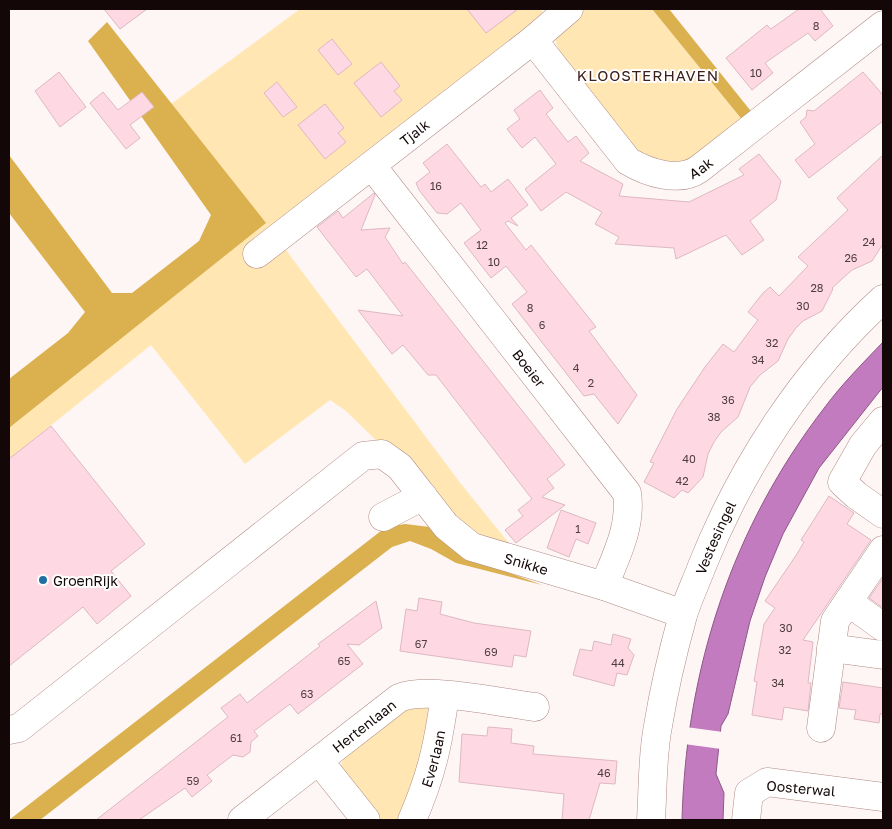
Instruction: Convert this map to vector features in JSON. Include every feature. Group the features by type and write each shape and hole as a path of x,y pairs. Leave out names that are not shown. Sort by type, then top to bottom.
{"street":[{"name":"Tjalk","path":"257,254 534,40 569,9"},
{"name":"Aak","path":"534,40 628,161 640,167 675,177 692,174 699,169 883,25"},
{"name":"Boeier","path":"372,166 627,493 630,510 626,531 604,586"},
{"name":"Vestesingel","path":"651,820 658,728 683,614 715,535 758,453 799,392 830,354 883,299"},
{"path":"883,421 862,445 842,482 856,495 883,514"},
{"name":"Snikke","path":"9,730 19,728 363,456 382,454 400,467 446,526 472,547 604,586 683,614"},
{"path":"383,517 423,496"},
{"path":"822,728 835,622 883,550"},
{"path":"848,602 883,627"},
{"path":"831,648 883,655"},
{"name":"Hertenlaan","path":"242,820 319,760 393,689 409,694 444,695 535,707"},
{"name":"Everlaan","path":"412,820 430,777 438,745 444,695"},
{"path":"319,760 366,820"},
{"name":"Oosterwal","path":"746,820 749,793 767,782 883,797"}],"shaded area":[{"path":"300,9 540,9 547,17 271,230 461,484 512,547 479,537 458,522 346,411 330,400 245,464 151,345 9,459 9,428 265,223 171,104"},
{"path":"577,9 652,9 744,122 684,165 660,162 639,155 562,58 555,40"},
{"path":"652,9 669,9 754,115 744,122"},
{"path":"107,22 266,223 9,428 9,379 68,333 85,312 9,213 9,155 112,293 132,293 199,241 211,215 88,41"},
{"path":"883,342 883,387 819,468 783,534 765,577 750,621 728,714 721,726 716,774 724,793 723,820 682,820 685,764 693,709 704,655 720,602 740,551 764,501 792,453 832,398"},
{"path":"405,524 430,527 505,571 542,585 456,563 431,549 410,541 392,547 40,820 9,820 386,527"},
{"path":"422,705 435,708 404,820 377,820 340,768 344,757 410,706"}],"pier":[{"path":"686,727 723,732 721,749 684,744"}],"building":[{"path":"104,9 147,9 120,29"},
{"path":"467,9 518,9 486,33"},
{"path":"799,9 820,9 833,26 815,41 808,33 765,63 773,73 752,90 726,58 767,25 771,29"},
{"path":"332,39 352,64 338,75 318,50"},
{"path":"381,62 400,86 394,91 402,100 381,117 354,83"},
{"path":"59,72 86,107 60,127 35,91"},
{"path":"863,72 883,95 883,121 809,178 795,160 815,144 800,122 806,117 807,110 814,111"},
{"path":"277,82 297,107 283,117 264,93"},
{"path":"540,90 553,108 546,114 568,142 576,136 589,153 580,161 623,184 619,196 689,202 744,175 739,169 759,154 781,181 776,200 750,221 764,240 742,255 726,235 676,259 674,248 615,244 619,237 595,224 602,212 566,192 541,211 525,189 556,164 535,137 522,148 507,129 520,119 514,110"},
{"path":"103,92 118,110 142,92 154,107 130,125 140,138 126,149 90,103"},
{"path":"325,104 344,128 338,133 346,142 325,159 298,125"},
{"path":"447,144 481,187 485,184 491,192 508,179 528,205 511,218 518,226 508,221 505,223 526,250 531,245 596,327 589,331 637,395 618,424 594,394 584,396 512,304 527,292 506,266 491,278 464,243 481,230 461,203 447,214 437,213 419,190 416,183 430,172 423,163"},
{"path":"883,155 883,244 872,261 852,270 832,288 822,311 803,321 796,328 788,339 778,361 760,375 750,387 738,417 721,432 714,442 708,454 703,477 688,493 682,490 674,498 644,482 654,463 650,462 677,409 705,367 723,344 734,352 758,320 748,312 763,293 770,287 779,296 808,266 798,257 848,210 837,198"},
{"path":"374,193 375,195 361,230 390,228 385,237 403,264 405,262 565,465 547,479 554,488 542,497 565,505 516,543 505,530 523,516 518,510 532,499 436,375 428,375 403,345 392,354 358,310 403,316 367,269 356,277 317,227 338,211 343,218"},
{"path":"51,426 145,544 111,571 131,596 97,624 83,607 9,666 9,459"},
{"path":"829,496 854,513 847,524 871,540 803,640 813,642 808,683 811,683 808,711 784,707 782,720 752,715 757,682 754,681 764,624 775,608 765,601 797,554 804,542 801,540"},
{"path":"561,510 596,523 588,544 576,539 569,557 547,548"},
{"path":"883,578 883,608 869,598"},
{"path":"419,598 442,602 440,614 474,623 531,631 526,657 514,655 512,667 400,651 406,609 417,611"},
{"path":"376,601 382,628 359,645 347,644 363,664 298,714 290,704 254,731 258,736 251,742 250,752 243,757 233,755 207,775 212,781 192,797 185,788 139,820 96,820 228,717 221,708 240,694 247,703 320,646 318,644"},
{"path":"613,634 631,639 628,648 634,655 627,675 617,673 614,686 573,675 580,649 592,651 594,641 611,645"},
{"path":"843,682 883,688 883,714 880,714 879,723 854,719 856,710 839,708"},
{"path":"488,727 512,729 511,743 534,746 533,754 617,761 615,784 600,783 589,820 562,820 564,794 459,782 462,734 487,736"}],"place":[{"name":"GroenRijk","path":"43,580"}],"district":[{"name":"KLOOSTERHAVEN","path":"648,75"}]}
